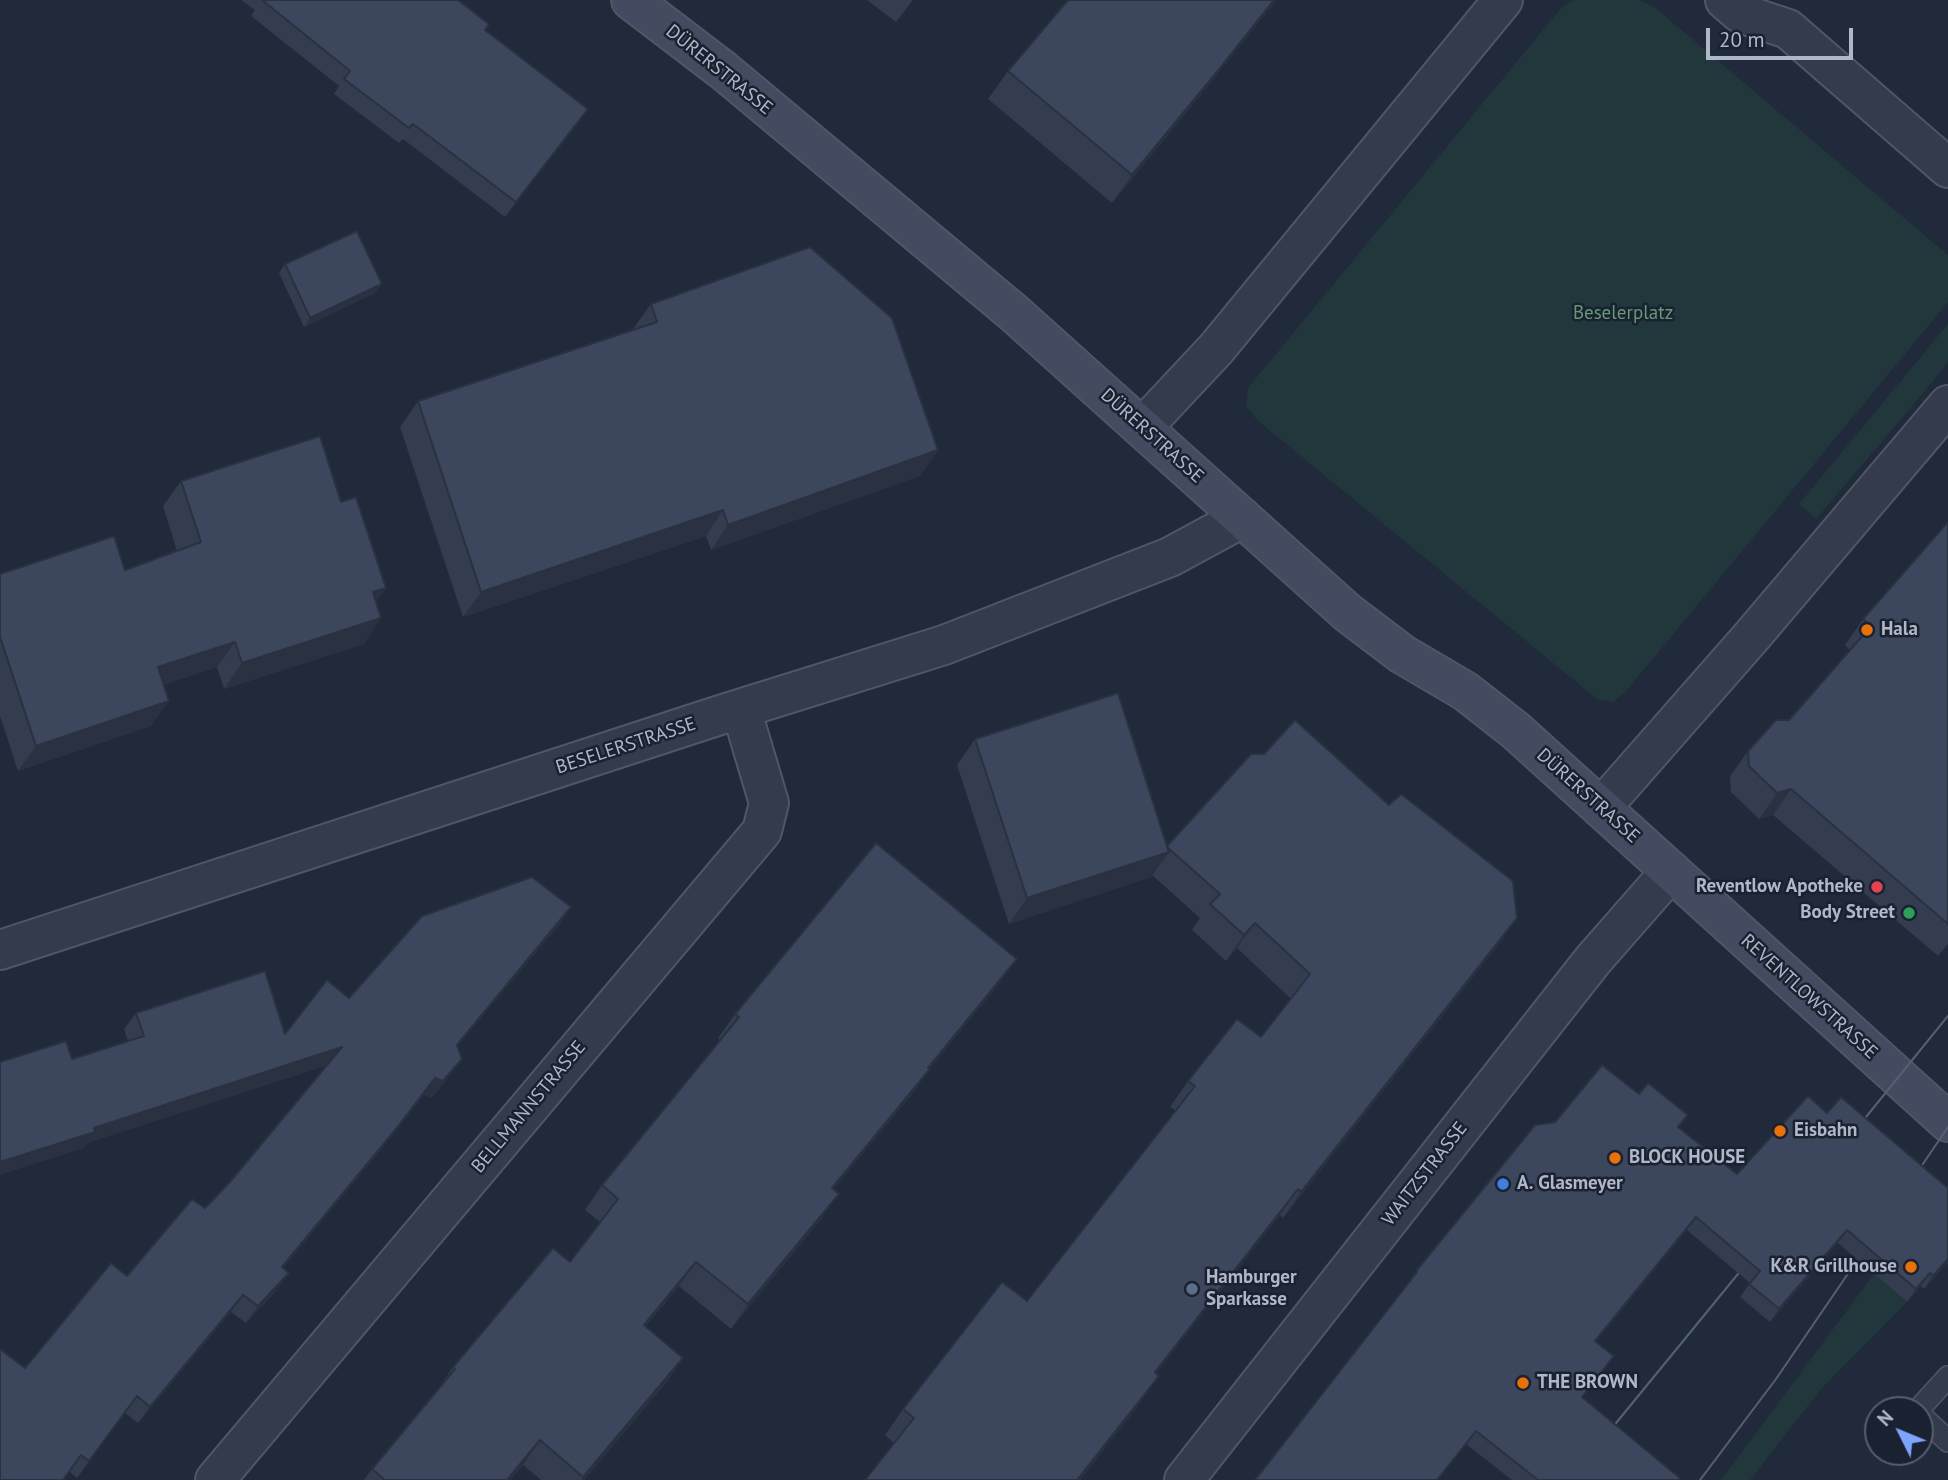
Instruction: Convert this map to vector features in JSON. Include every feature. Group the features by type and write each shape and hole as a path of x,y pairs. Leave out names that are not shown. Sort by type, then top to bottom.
{"main road":[{"name":"DÜRERSTRASSE","path":"631,0 723,71 1014,313 1348,613 1402,654 1465,691 1515,730 1671,872"},
{"name":"REVENTLOWSTRASSE","path":"1671,872 1948,1122"}],"street":[{"path":"1142,428 1216,349 1503,0"},
{"path":"1725,0 1740,13 1788,29 1948,168"},
{"path":"1601,808 1752,636 1948,405"},
{"name":"BESELERSTRASSE","path":"0,950 741,709 944,646 1170,557 1242,518"},
{"name":"BELLMANNSTRASSE","path":"215,1480 762,831 769,803 741,709"},
{"name":"WAITZSTRASSE","path":"1184,1480 1600,951 1671,872"}],"lane":[{"path":"1932,1396 1948,1377"},
{"path":"1934,1427 1948,1441"}],"green space":[{"name":"Beselerplatz","path":"1574,0 1639,0 1653,6 1948,255 1948,302 1627,690 1613,702 1597,699 1257,420 1246,405 1248,388 1562,7"},
{"path":"1948,324 1948,362 1816,519 1799,504"},
{"path":"1874,1274 1907,1302 1821,1389 1750,1480 1721,1480"}],"building":[{"path":"262,0 458,0 489,24 485,30 588,109 516,202 413,124 409,128 344,79 350,71"},
{"path":"1068,0 1274,0 1132,175 1008,71"},
{"path":"357,231 382,284 310,318 285,264"},
{"path":"810,247 892,318 938,450 728,525 723,510 481,592 418,401 657,322 651,304"},
{"path":"320,436 341,502 356,497 386,588 373,592 381,618 242,663 235,642 158,667 169,701 36,746 0,637 0,574 114,536 125,570 201,542 181,481"},
{"path":"1948,522 1948,924 1791,789 1777,793 1749,766 1748,751 1776,720 1789,720 1871,626 1863,619"},
{"path":"1118,693 1167,846 1251,754 1264,754 1295,720 1389,805 1401,794 1513,881 1517,918 1301,1192 1298,1189 1155,1372 1159,1376 1077,1480 865,1480 914,1418 903,1409 1002,1282 1027,1301 1195,1086 1188,1081 1237,1019 1261,1037 1310,974 1255,923 1244,935 1210,904 1220,894 1167,847 1169,852 1027,898 975,739"},
{"path":"876,843 1017,959 832,1188 839,1194 748,1304 696,1262 644,1325 683,1358 583,1477 540,1440 507,1480 385,1480 372,1469 553,1248 570,1262 618,1199 602,1185 739,1017 735,1014"},
{"path":"532,877 571,907 457,1045 462,1059 443,1081 435,1078 282,1267 289,1273 258,1306 243,1295 150,1407 137,1396 89,1461 81,1455 63,1480 0,1480 0,1349 25,1368 111,1263 127,1276 192,1199 205,1208 342,1047 94,1128 95,1132 0,1162 0,1062 66,1041 72,1059 144,1036 136,1013 265,971 285,1034 327,980 349,998 422,916"},
{"path":"1602,1065 1639,1094 1648,1083 1688,1115 1678,1127 1737,1174 1808,1096 1827,1113 1841,1097 1948,1188 1948,1259 1933,1276 1930,1273 1916,1289 1847,1230 1779,1309 1749,1284 1760,1271 1696,1217 1595,1341 1614,1356 1582,1397 1680,1478 1678,1480 1538,1480 1476,1431 1437,1480 1255,1480 1416,1271 1535,1125 1555,1122"}],"tram line":[{"path":"1853,1133 1948,1016"},
{"path":"1910,1183 1948,1127"},
{"path":"1700,1480 1776,1379 1869,1243"},
{"path":"1603,1439 1751,1258"}],"place":[{"name":"Hala","path":"1867,630"},
{"name":"Reventlow Apotheke","path":"1877,887"},
{"name":"Body Street","path":"1909,913"},
{"name":"Eisbahn","path":"1780,1131"},
{"name":"BLOCK HOUSE","path":"1615,1158"},
{"name":"A. Glasmeyer","path":"1503,1184"},
{"name":"K&R Grillhouse","path":"1911,1267"},
{"name":"Hamburger Sparkasse","path":"1192,1289"},
{"name":"THE BROWN","path":"1523,1383"}]}
